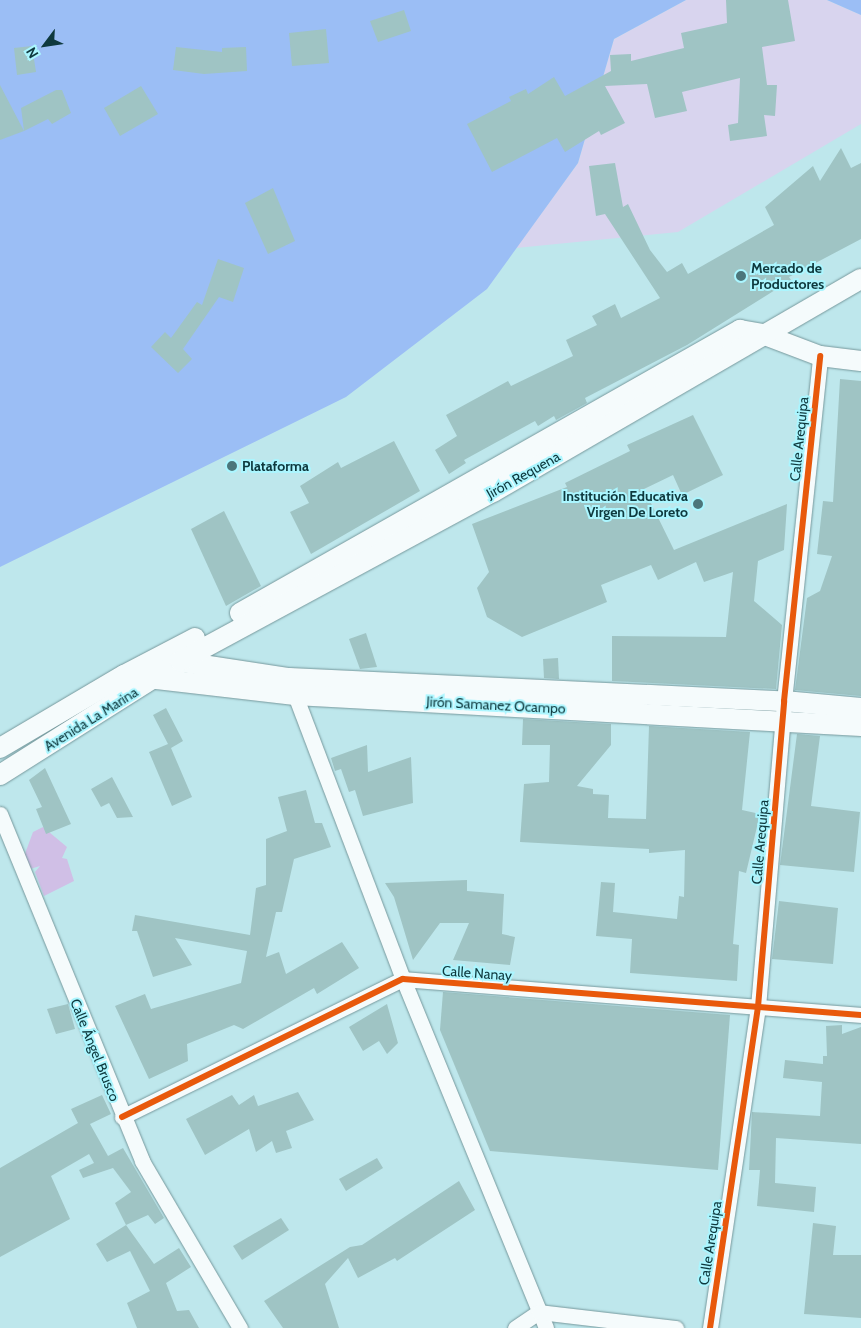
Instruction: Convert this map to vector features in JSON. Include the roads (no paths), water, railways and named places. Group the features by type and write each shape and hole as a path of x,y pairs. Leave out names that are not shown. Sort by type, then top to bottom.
{"main road":[{"name":"Jirón Requena","path":"157,658 766,337 861,279"},
{"name":"Jirón Requena","path":"180,661 488,484 740,330 766,337"},
{"path":"766,337 820,356 861,360"},
{"name":"Jirón Samanez Ocampo","path":"157,658 180,661 292,686"},
{"name":"Avenida La Marina","path":"0,748 133,670 157,658"},
{"name":"Avenida La Marina","path":"0,775 154,680 180,661"},
{"name":"Jirón Samanez Ocampo","path":"133,670 154,680 783,711 861,708"},
{"name":"Jirón Samanez Ocampo","path":"783,711 861,726"}],"street":[{"name":"Calle Arequipa","path":"710,1328 758,1007 783,711 820,356"},
{"path":"292,686 403,979 546,1328"},
{"name":"Calle Ángel Brusco","path":"0,814 122,1117 142,1160 240,1328"},
{"path":"122,1117 403,979"},
{"name":"Calle Nanay","path":"403,979 861,1015"},
{"path":"515,1328 540,1312 676,1328"}],"water":[{"path":"0,0 686,0 614,39 578,163 487,289 346,397 0,567"},
{"path":"827,0 861,0 861,15"}],"place":[{"name":"Mercado de Productores","path":"741,276"},
{"name":"Plataforma","path":"232,466"},
{"name":"Institución Educativa Virgen De Loreto","path":"698,504"}]}
